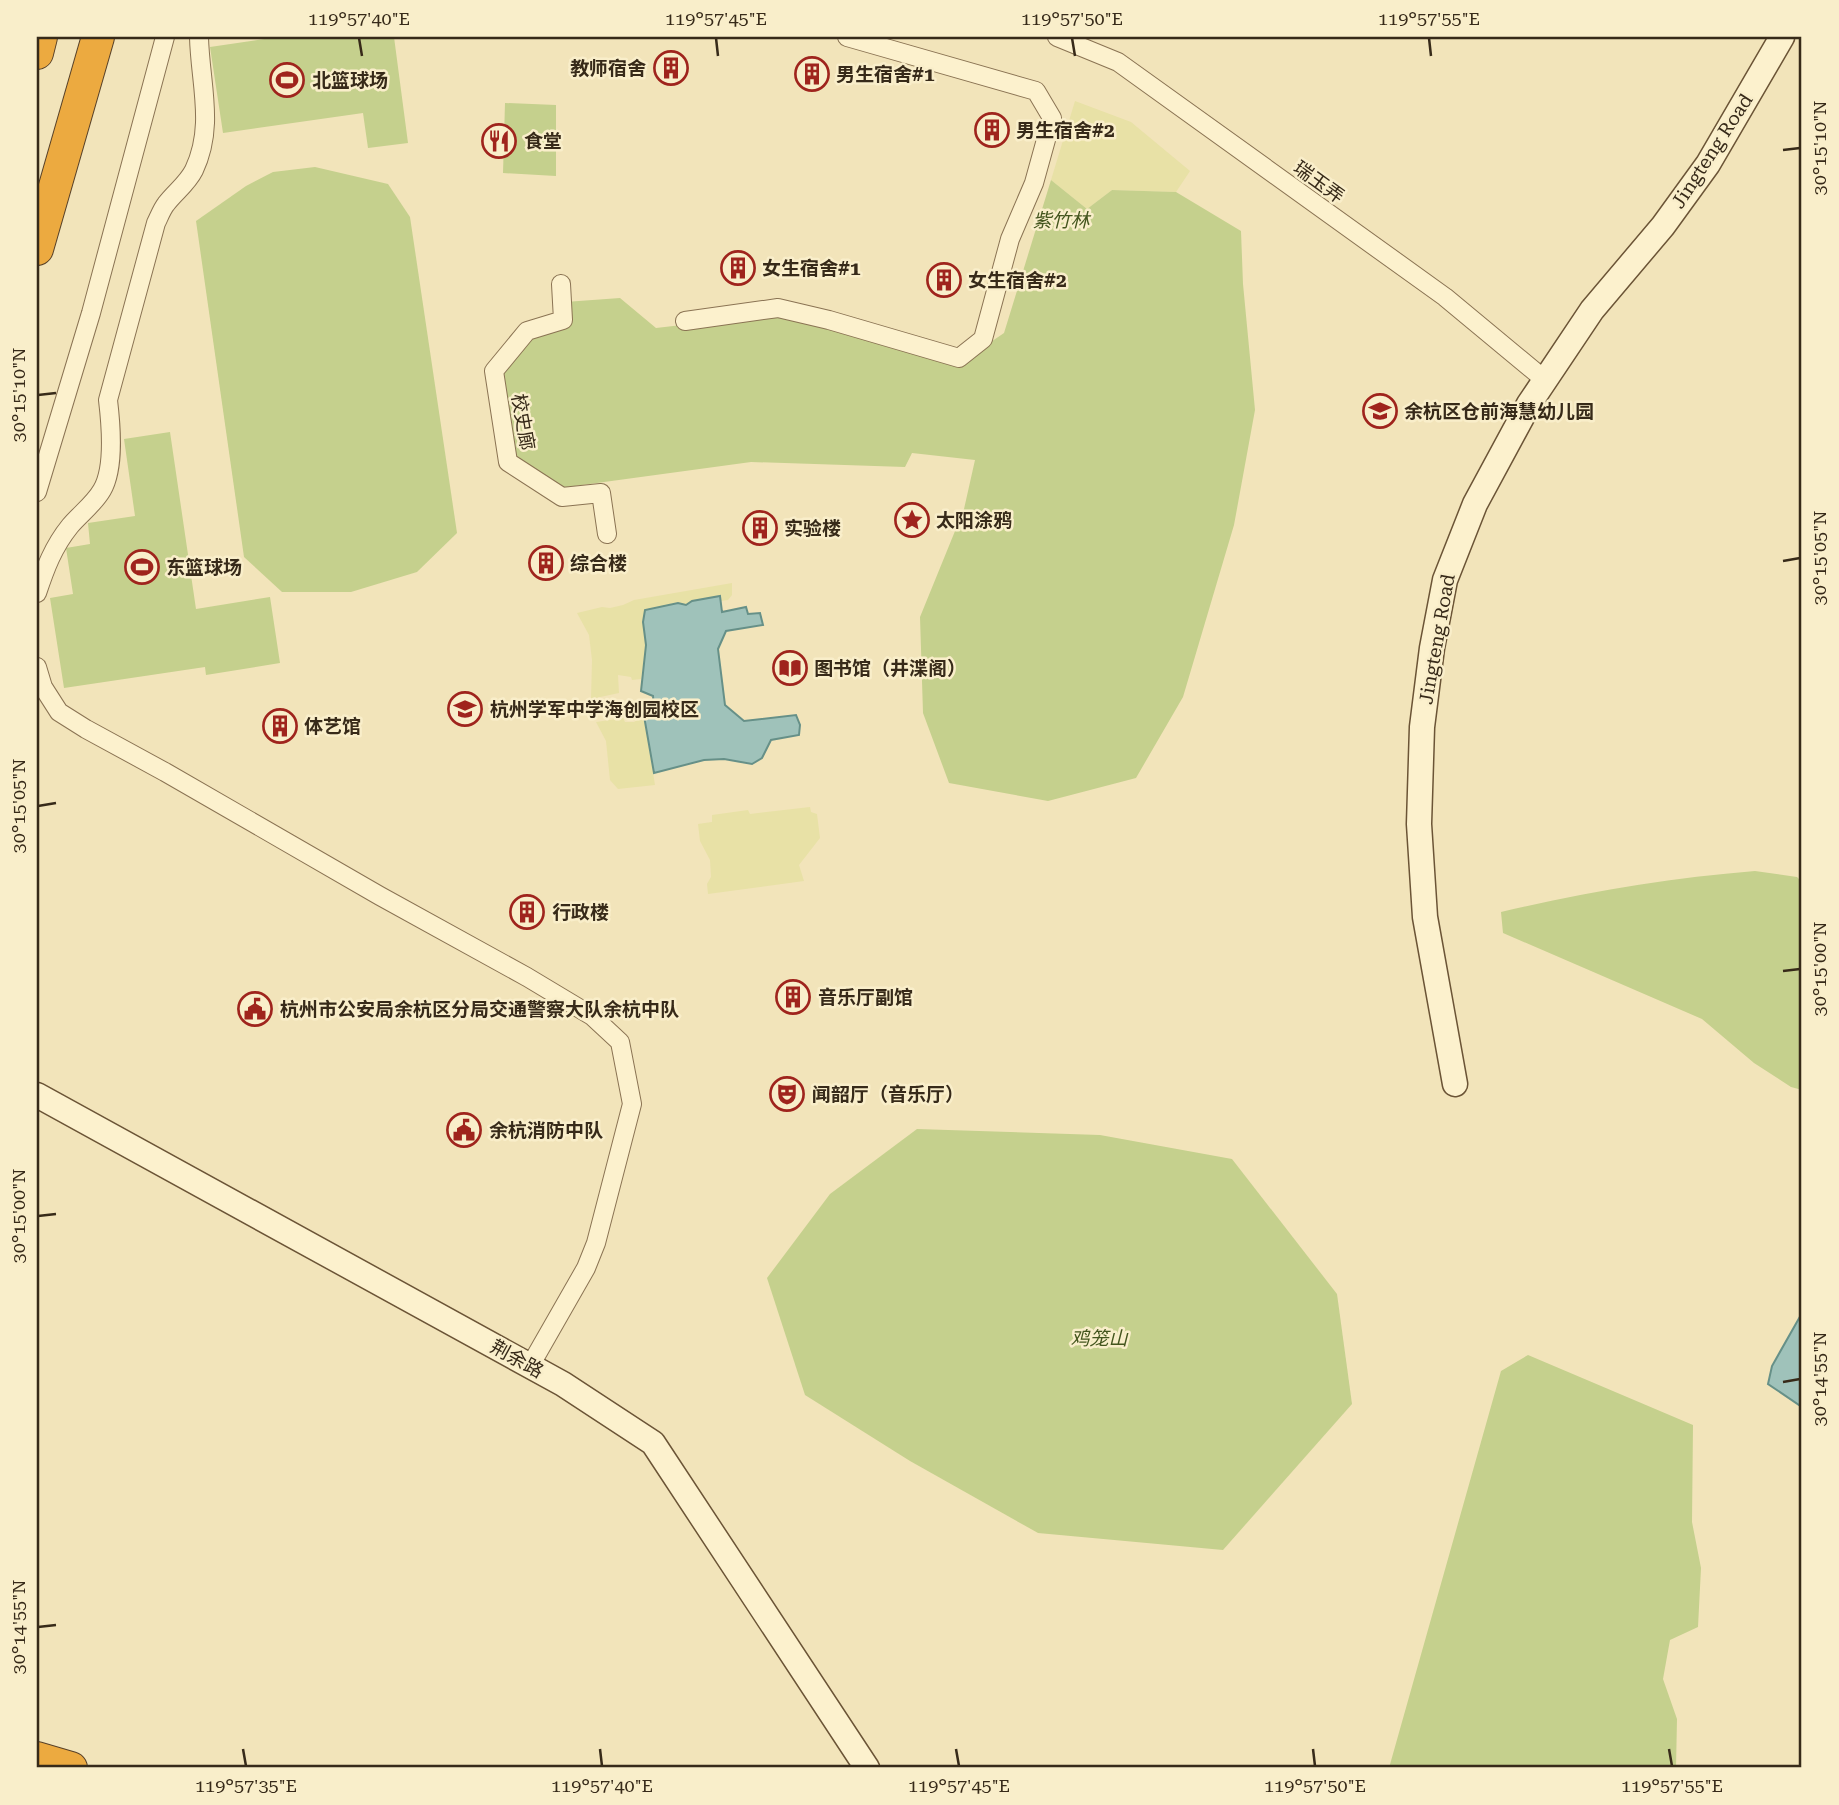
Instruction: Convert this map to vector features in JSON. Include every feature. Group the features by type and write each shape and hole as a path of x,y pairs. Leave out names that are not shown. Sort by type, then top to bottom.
{"highway":[{"path":"37,53 41,37"},
{"path":"37,248 98,37"},
{"path":"37,1758 71,1768"}],"street":[{"path":"37,492 91,313 165,37"},
{"path":"37,593 50,555 70,526 103,488 109,464 110,387 153,236 166,204 181,190 193,173 200,155 206,117 199,37"},
{"path":"685,321 778,309 829,320 959,358 983,339 1010,239 1034,183 1052,118 1036,91 847,37"},
{"name":"瑞玉弄","path":"1057,37 1118,62 1445,297 1545,380"},
{"name":"Jingteng Road","path":"1455,1084 1425,917 1419,824 1423,714 1445,580 1475,504 1529,404 1592,310 1663,226 1708,164 1782,37"},
{"name":"校史廊","path":"561,284 563,320 527,331 494,372 508,462 562,497 601,493 607,534"},
{"path":"37,667 43,687 59,712 527,977 592,1016 620,1042 632,1104 596,1243 586,1268 530,1366"},
{"name":"荆余路","path":"37,1094 563,1384 653,1443 867,1768"}],"shaded area":[{"path":"1075,101 1131,122 1190,171 1176,192 1112,190 1087,209 1051,180"},
{"path":"732,583 732,595 728,600 721,601 720,596 686,605 643,622 646,645 641,679 632,680 631,677 618,675 619,693 591,699 592,660 589,635 577,613"},
{"path":"644,716 655,785 618,789 610,780 606,741 596,722 623,718 625,722 634,722"},
{"path":"810,807 811,812 817,814 820,838 799,865 804,881 708,894 710,860 700,841 698,824 712,822 712,815"}],"green space":[{"name":"北篮球场","path":"278,37 394,37 408,143 368,148 363,113 223,133 210,47"},
{"path":"505,103 556,105 556,176 503,173"},
{"path":"315,167 388,184 410,217 457,533 417,572 351,592 282,592 244,557 196,221 246,186 273,172"},
{"name":"紫竹林","path":"1051,180 1087,209 1112,190 1176,192 1241,231 1243,284 1255,410 1234,525 1183,697 1136,778 1048,801 949,783 923,713 920,617 964,509 975,460 912,453 905,467 751,462 560,488 511,457 498,374 530,334 567,325 565,302 620,298 656,328 778,314 960,363 1004,333"},
{"name":"东篮球场","path":"170,432 196,609 270,597 280,663 206,675 205,667 64,688 50,598 73,594 66,548 90,544 88,523 135,516 124,439"},
{"path":"1755,871 1797,877 1802,882 1802,1090 1791,1087 1754,1063 1702,1019 1503,933 1501,912 1628,887"},
{"name":"鸡笼山","path":"917,1129 1100,1135 1232,1159 1337,1294 1352,1404 1223,1550 1038,1533 910,1461 805,1395 767,1278 830,1194"},
{"path":"1528,1355 1693,1425 1692,1522 1701,1568 1698,1627 1670,1640 1663,1679 1677,1719 1676,1768 1389,1768 1501,1371"}],"water":[{"path":"720,596 722,612 746,607 748,614 760,613 763,625 726,631 718,649 725,705 744,721 796,715 800,725 799,735 771,740 762,758 752,764 724,759 704,760 654,773 644,716 654,709 653,696 641,691 646,645 643,622 645,610 678,603 686,605 692,601"},
{"path":"1802,1313 1802,1407 1768,1384 1772,1366"}],"place":[{"name":"教师宿舍","path":"671,68"},
{"name":"男生宿舍#1","path":"812,74"},
{"name":"北篮球场","path":"287,80"},
{"name":"男生宿舍#2","path":"992,130"},
{"name":"食堂","path":"499,141"},
{"name":"女生宿舍#1","path":"738,268"},
{"name":"女生宿舍#2","path":"944,280"},
{"name":"余杭区仓前海慧幼儿园","path":"1380,411"},
{"name":"太阳涂鸦","path":"912,520"},
{"name":"实验楼","path":"760,528"},
{"name":"综合楼","path":"546,563"},
{"name":"东篮球场","path":"142,567"},
{"name":"图书馆（井渫阁）","path":"790,668"},
{"name":"杭州学军中学海创园校区","path":"465,709"},
{"name":"体艺馆","path":"280,726"},
{"name":"行政楼","path":"527,912"},
{"name":"音乐厅副馆","path":"793,997"},
{"name":"杭州市公安局余杭区分局交通警察大队余杭中队","path":"255,1009"},
{"name":"闻韶厅（音乐厅）","path":"787,1094"},
{"name":"余杭消防中队","path":"464,1130"}]}
